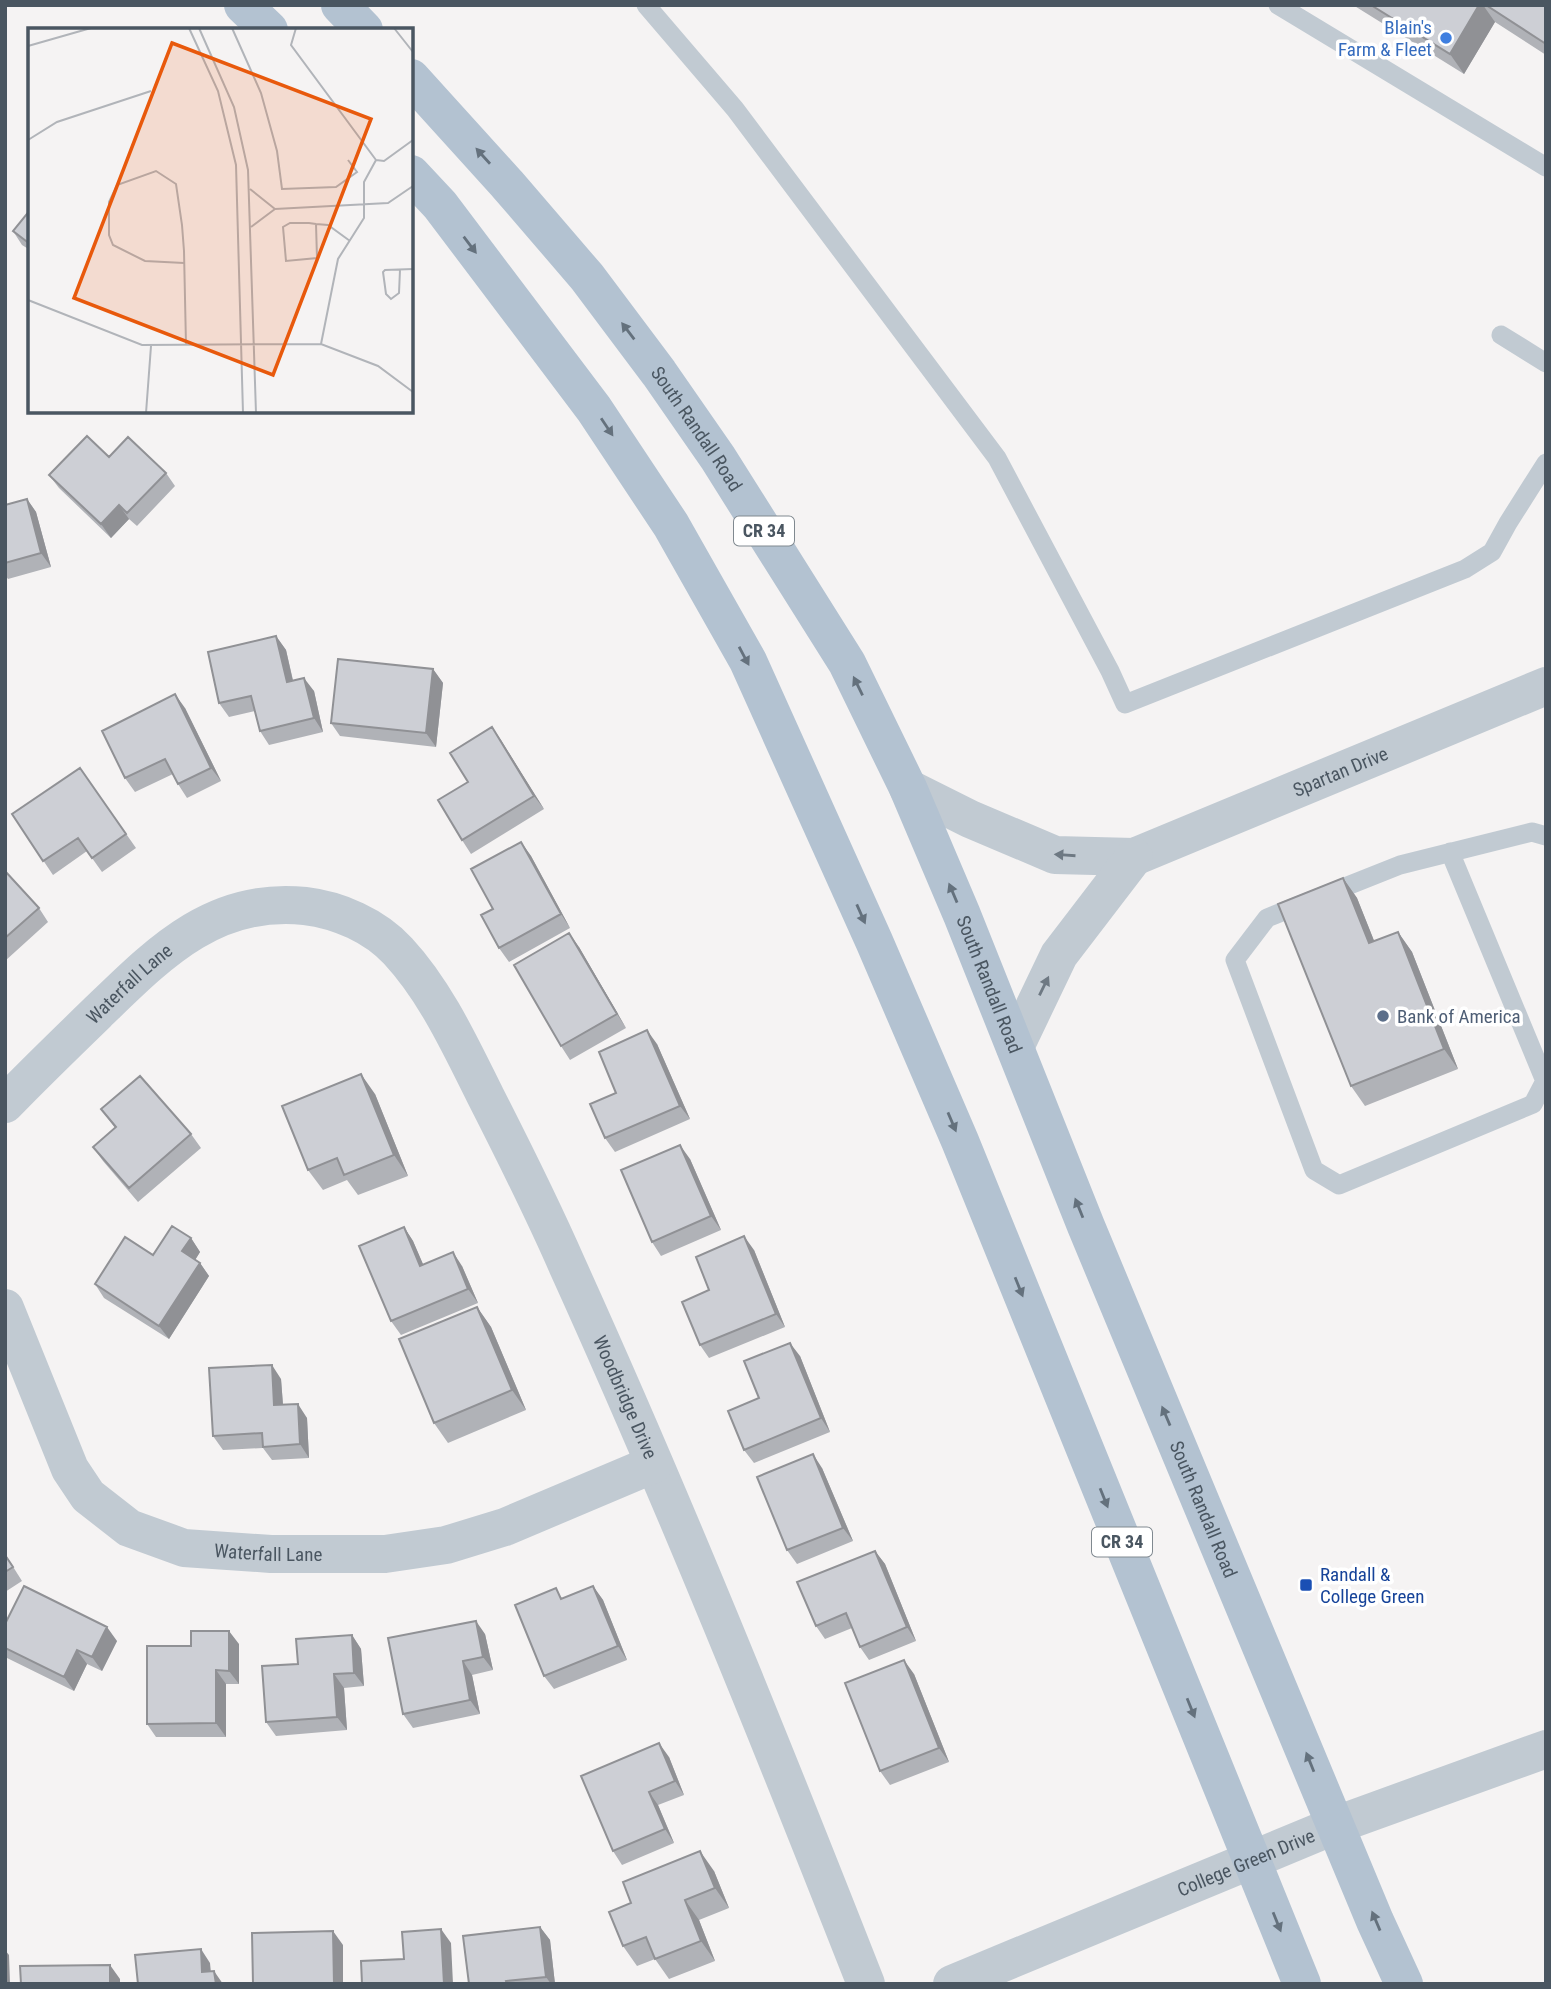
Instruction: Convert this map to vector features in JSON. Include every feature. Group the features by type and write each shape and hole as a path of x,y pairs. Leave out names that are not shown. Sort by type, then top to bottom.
{"main road":[{"path":"243,5 267,28"},
{"path":"340,5 362,28"},
{"name":"South Randall Road","path":"413,80 587,277 659,373 718,458 846,663 908,788 1086,1226 1404,1984"},
{"name":"CR 34","path":"413,176 440,205 594,409 671,525 748,661 961,1141 1302,1984"}],"street":[{"name":"Spartan Drive","path":"908,788 970,819 1055,855 1134,857 1546,686"},
{"path":"1015,1047 1059,955 1134,857"},
{"name":"Waterfall Lane","path":"5,1104 148,963 174,942 225,915 252,908 279,906"},
{"name":"Woodbridge Drive","path":"279,906 306,906 352,919 396,948 428,990 471,1067 543,1211 620,1381 866,1984"},
{"name":"Waterfall Lane","path":"5,1308 69,1469 88,1496 129,1528 184,1548 271,1554 385,1554 446,1545 505,1527 654,1464"},
{"name":"College Green Drive","path":"952,1984 1336,1825 1546,1749"}],"lane":[{"path":"646,5 735,109 996,458 1125,704 1465,569 1492,552 1546,463"},
{"path":"1278,5 1546,166"},
{"path":"1501,335 1546,363"},
{"path":"1450,852 1545,1082 1533,1104 1339,1185 1314,1170 1235,960 1268,918 1400,865 1450,852 1532,832 1546,836"}],"building":[{"path":"1371,5 1479,5 1450,54"},
{"path":"1486,5 1546,5 1546,44"},
{"path":"28,212 28,242 13,231"},
{"path":"87,436 109,457 128,437 166,473 127,513 119,505 101,524 49,475"},
{"path":"27,499 41,553 5,563 5,505"},
{"path":"276,636 287,682 304,678 314,718 260,731 251,696 219,703 208,652"},
{"path":"338,659 433,669 426,733 331,723"},
{"path":"175,694 211,768 178,784 165,759 125,778 102,731"},
{"path":"492,727 534,796 462,840 438,800 468,782 450,753"},
{"path":"80,768 126,834 92,858 78,838 43,861 12,814"},
{"path":"521,842 561,914 499,948 481,915 493,909 471,869"},
{"path":"5,871 39,908 5,938"},
{"name":"Bank of America","path":"1343,878 1369,943 1398,932 1444,1049 1351,1086 1278,904"},
{"path":"569,933 617,1014 561,1046 514,965"},
{"path":"647,1030 680,1106 605,1138 590,1104 616,1093 599,1052"},
{"path":"361,1074 394,1155 344,1175 337,1158 308,1170 282,1106"},
{"path":"140,1076 191,1134 129,1188 93,1147 116,1127 101,1109"},
{"path":"680,1145 711,1216 652,1242 621,1170"},
{"path":"172,1226 191,1238 182,1251 200,1263 159,1326 95,1284 125,1237 153,1255"},
{"path":"404,1227 420,1266 453,1252 468,1289 391,1321 359,1246"},
{"path":"744,1236 776,1314 700,1345 682,1302 709,1290 696,1257"},
{"path":"477,1307 512,1390 434,1423 399,1339"},
{"path":"790,1343 821,1418 744,1450 728,1411 759,1398 744,1361"},
{"path":"272,1365 274,1405 298,1404 300,1444 263,1447 262,1433 213,1436 209,1368"},
{"path":"813,1454 843,1528 787,1550 757,1477"},
{"path":"875,1551 907,1627 860,1647 846,1613 816,1626 797,1582"},
{"path":"5,1555 13,1567 5,1572"},
{"path":"24,1586 107,1627 92,1657 77,1650 64,1677 5,1648 5,1624"},
{"path":"593,1586 618,1646 544,1676 515,1605 556,1588 561,1599"},
{"path":"476,1621 483,1657 463,1661 470,1700 403,1714 388,1638"},
{"path":"191,1631 229,1631 229,1671 216,1670 216,1723 147,1724 147,1646 191,1646"},
{"path":"352,1635 354,1673 334,1674 337,1717 266,1722 262,1666 298,1664 296,1639"},
{"path":"904,1660 939,1748 880,1771 845,1683"},
{"path":"659,1743 675,1781 649,1792 665,1829 613,1851 581,1776"},
{"path":"700,1851 715,1888 685,1900 701,1941 655,1959 646,1937 623,1946 609,1912 631,1903 623,1882"},
{"path":"540,1927 546,1977 506,1981 507,1984 469,1984 463,1936"},
{"path":"441,1929 444,1984 362,1984 361,1961 404,1959 402,1932"},
{"path":"333,1931 334,1984 253,1984 252,1933"},
{"path":"201,1949 202,1972 214,1971 216,1984 138,1984 135,1955"},
{"path":"110,1965 110,1984 21,1984 20,1966"}],"place":[{"name":"Blain's Farm & Fleet","path":"1446,38"},
{"name":"Bank of America","path":"1383,1016"},
{"name":"Randall & College Green","path":"1306,1585"}]}
